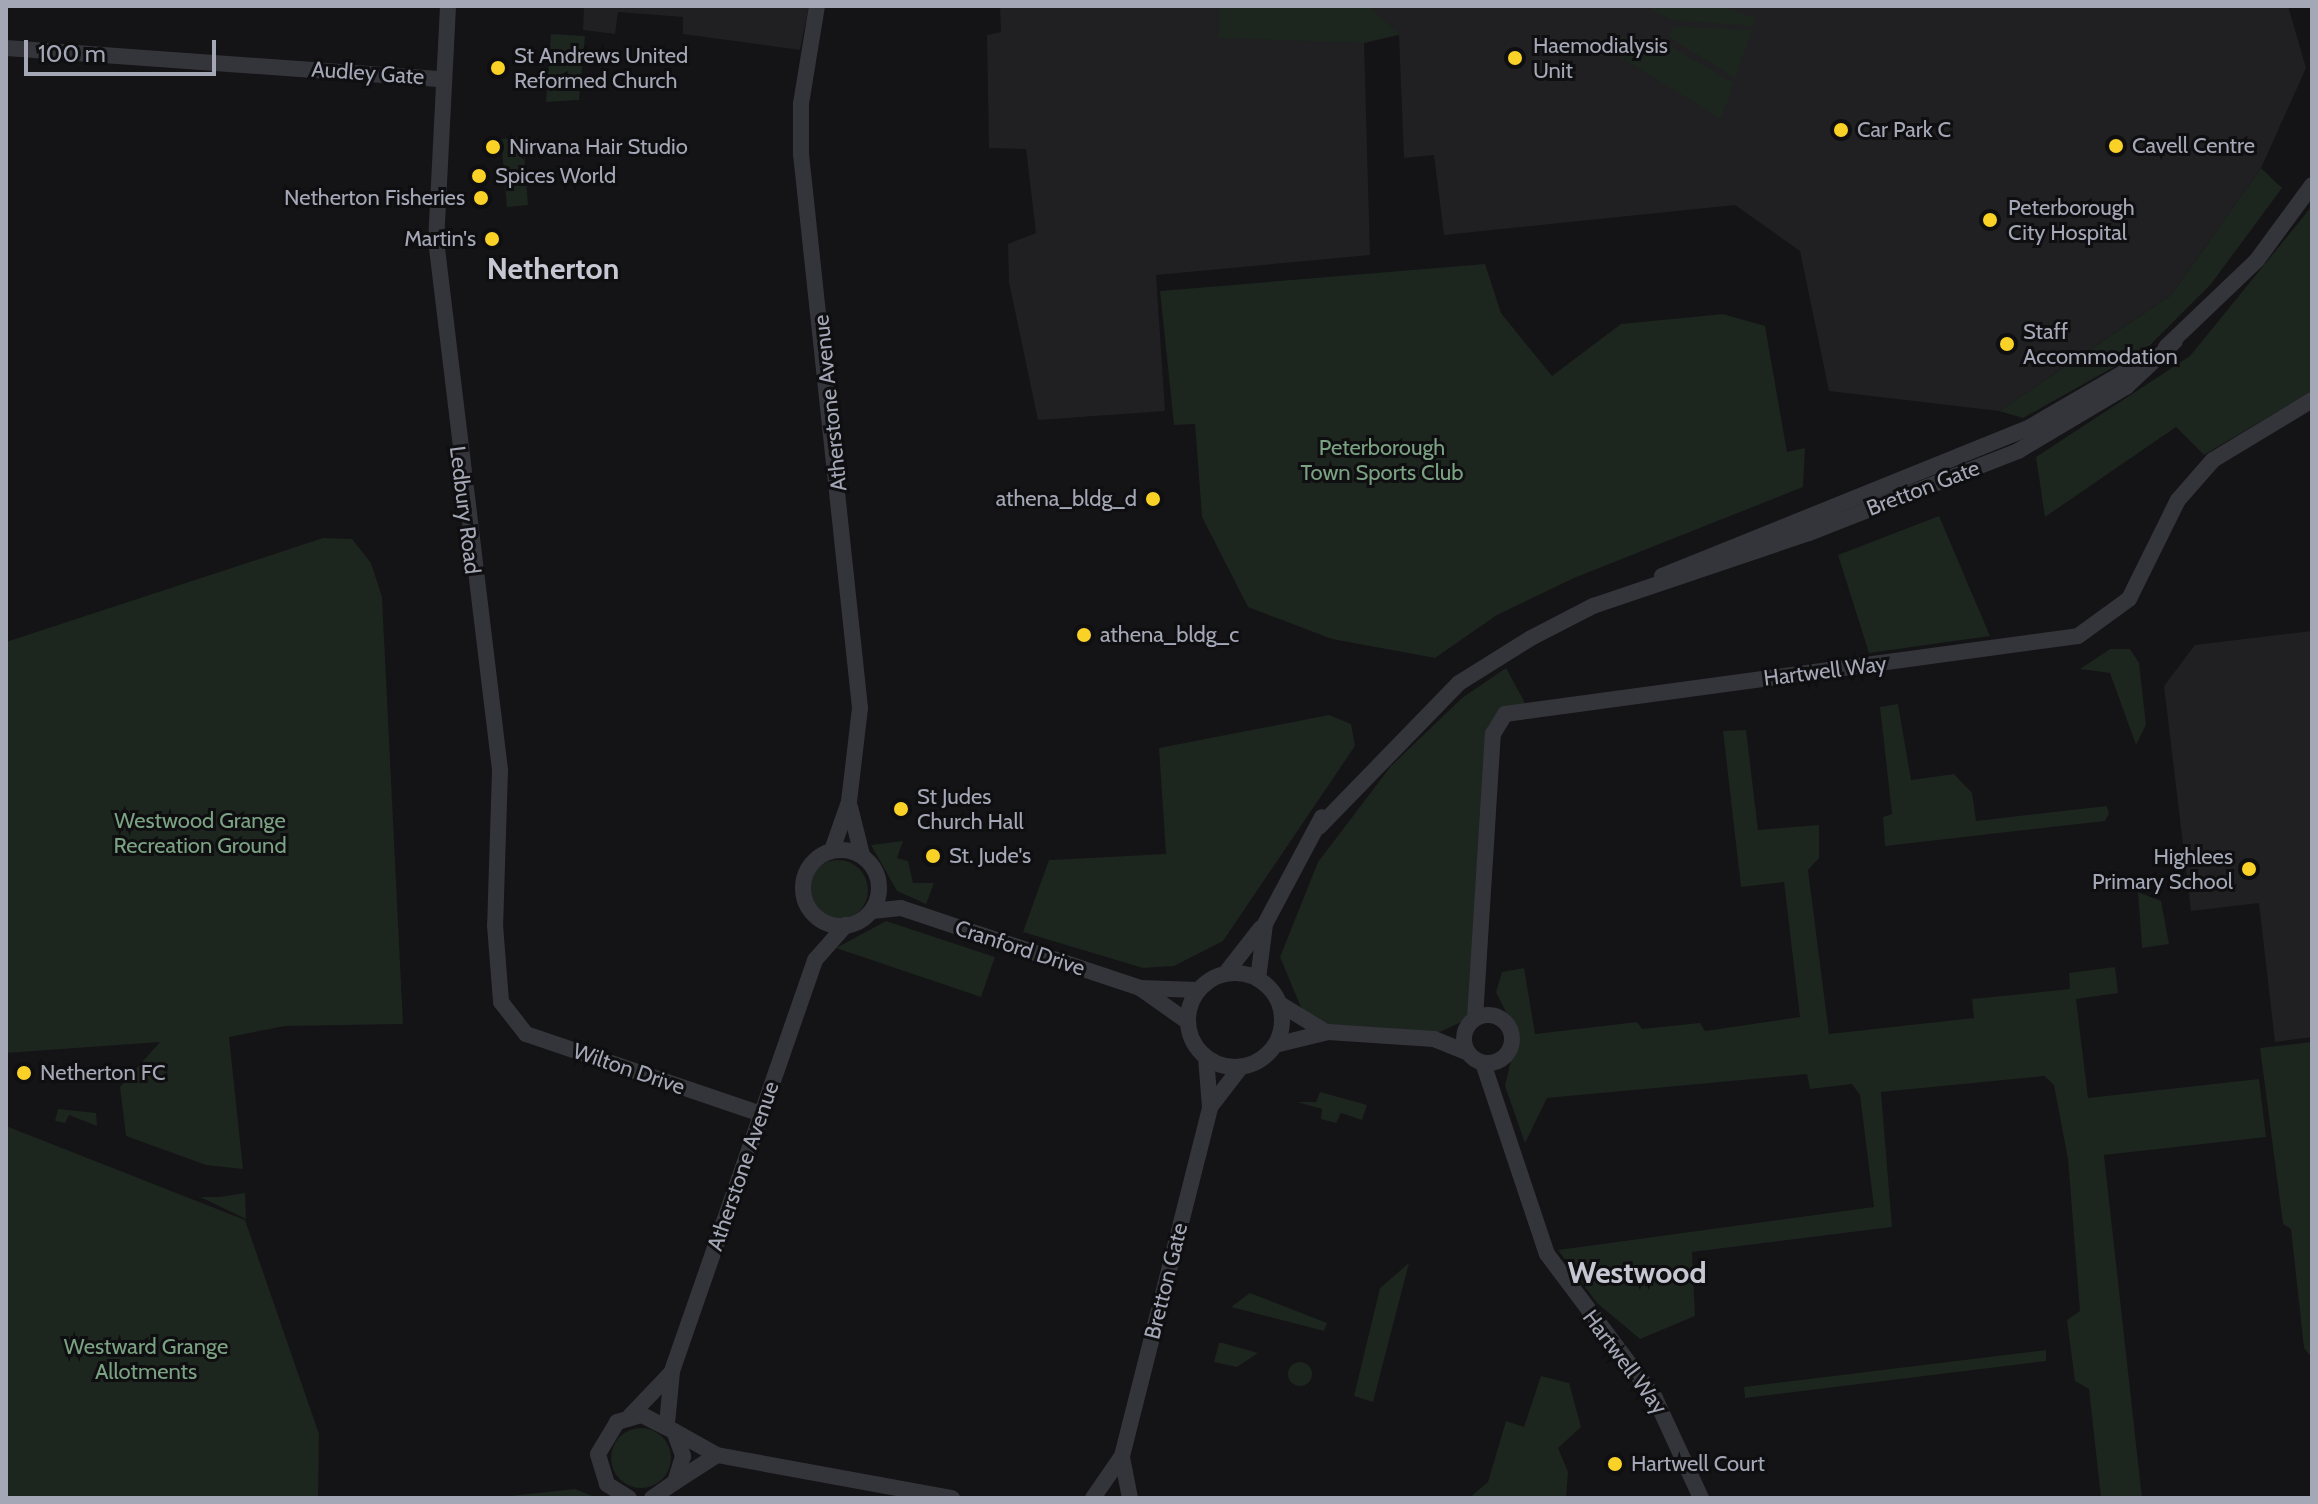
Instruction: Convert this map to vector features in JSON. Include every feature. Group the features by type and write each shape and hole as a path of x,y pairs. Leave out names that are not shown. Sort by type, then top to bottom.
{"street":[{"name":"Ledbury Road","path":"448,6 436,240 500,770 495,925 505,1012"},
{"name":"Atherstone Avenue","path":"817,6 801,104 801,154 859,681 849,802 832,850"},
{"name":"Audley Gate","path":"6,48 442,79"},
{"name":"Bretton Gate","path":"1225,974 1265,924 1319,827 1360,766 1446,695 1531,638 1646,586 1778,545 2018,451 2126,387 2257,260 2312,185"},
{"name":"Hartwell Way","path":"1472,1022 1482,986 1493,734 1505,714 2078,636 2129,599 2178,500 2213,460 2312,400"},
{"name":"Atherstone Avenue","path":"849,802 862,855"},
{"path":"878,876 872,911 846,925 814,916 803,897 805,873 832,850 862,855 878,876 901,908"},
{"name":"Cranford Drive","path":"872,911 901,908 1140,988 1199,990"},
{"name":"Atherstone Avenue","path":"675,1482 683,1456 670,1428 672,1371 815,960 814,916"},
{"name":"Bretton Gate","path":"1258,979 1265,924"},
{"name":"Atherstone Avenue","path":"815,960 846,925"},
{"path":"1328,1032 1280,1004 1258,979 1225,974 1199,990 1188,1022 1206,1057 1241,1067 1275,1045 1328,1032 1434,1039 1483,1063 1506,1056"},
{"path":"1482,986 1512,1034 1494,1094"},
{"name":"Cranford Drive","path":"1140,988 1188,1022"},
{"path":"1275,1045 1280,1004"},
{"name":"Wilton Drive","path":"505,1012 526,1034 761,1114"},
{"path":"1434,1039 1472,1022 1499,1017"},
{"path":"1468,1053 1472,1022"},
{"name":"Bretton Gate","path":"1093,1498 1122,1456 1210,1107 1206,1057"},
{"name":"Hartwell Way","path":"1483,1063 1547,1254 1662,1410 1701,1498"},
{"name":"Bretton Gate","path":"1210,1107 1241,1067"},
{"name":"Atherstone Avenue","path":"624,1497 603,1477 598,1454 607,1431 628,1417 672,1371"},
{"path":"628,1417 670,1428 717,1455 952,1498"},
{"path":"653,1498 717,1455"},
{"name":"Bretton Gate","path":"1122,1456 1130,1498"},
{"path":"1101,1498 1108,1498"}],"shaded area":[{"path":"584,6 809,6 800,50 683,34 683,17 618,12 615,34 583,30"},
{"name":"Peterborough City Hospital","path":"1000,6 2288,6 2306,68 2261,168 2171,295 1999,411 1829,391 1800,251 1735,205 1444,235 1434,155 1404,158 1399,35 1364,43 1370,255 1156,275 1165,411 1038,420 1009,282 1008,244 1036,233 1026,149 989,148 987,35 1001,32"},
{"name":"Highlees Primary School","path":"2312,631 2312,1037 2275,1042 2259,903 2191,911 2164,686 2195,645"}],"green space":[{"path":"1219,6 1369,6 1399,34 1364,43 1218,38"},
{"path":"1645,6 1720,6 1756,18 1754,26 1671,20"},
{"path":"1673,26 1753,30 1735,78 1668,37"},
{"path":"551,34 585,36 579,100 546,102"},
{"path":"1621,34 1657,56 1665,43 1734,83 1721,119 1618,56"},
{"path":"523,137 528,205 507,207 501,139"},
{"path":"2261,168 2282,188 2211,284 2146,349 2023,418 1999,411 2171,295"},
{"path":"2312,206 2312,391 2204,455 2176,427 2045,517 2036,457 2190,356"},
{"name":"Peterborough Town Sports Club","path":"1485,264 1501,313 1552,376 1621,324 1723,314 1765,326 1787,452 1805,448 1803,487 1574,578 1497,615 1435,658 1332,639 1248,607 1202,517 1195,424 1174,425 1160,291"},
{"path":"1939,516 1990,636 1869,653 1838,555"},
{"name":"Westwood Grange Recreation Ground","path":"323,538 352,539 371,563 382,597 403,1024 285,1026 229,1037 243,1169 206,1165 126,1136 120,1087 160,1042 6,1053 6,642"},
{"path":"2110,649 2130,649 2139,663 2146,725 2136,745 2110,673 2080,669"},
{"path":"1506,668 1525,703 1502,711 1468,1019 1433,1035 1338,1027 1305,1017 1280,957 1318,862 1391,766 1462,698"},
{"path":"1898,704 1911,780 1954,774 1972,793 1976,821 2107,806 2109,814 2105,821 1885,846 1883,817 1892,814 1880,707"},
{"path":"1329,715 1351,724 1355,746 1223,941 1174,966 1143,968 1023,932 1049,860 1166,854 1159,748"},
{"path":"1746,730 1758,830 1819,825 1819,858 1808,870 1829,1034 1974,1018 1972,999 2070,989 2069,973 2115,967 2118,993 2076,999 2088,1098 2259,1079 2266,1137 2104,1155 2142,1498 2101,1498 2089,1389 2075,1381 2067,1320 2080,1311 2068,1159 2054,1085 2044,1076 1881,1092 1892,1227 1692,1252 1695,1316 1640,1339 1597,1303 1558,1250 1874,1207 1860,1095 1852,1084 1810,1089 1807,1074 1547,1098 1525,1143 1505,1086 1517,1034 1496,992 1502,972 1524,968 1535,1034 1637,1022 1642,1029 1700,1023 1705,1031 1800,1017 1784,882 1741,887 1723,731"},
{"path":"903,841 897,858 908,861 913,883 934,883 926,904 897,891 871,845"},
{"path":"838,860 859,869 868,890 859,911 838,920 817,911 808,890 817,869"},
{"path":"2138,892 2161,901 2169,944 2142,948"},
{"path":"886,921 995,957 981,997 836,948"},
{"path":"2312,1042 2312,1358 2304,1348 2291,1229 2283,1224 2260,1048"},
{"path":"1320,1092 1367,1105 1362,1120 1341,1113 1336,1123 1321,1119 1322,1109 1297,1102 1316,1102"},
{"path":"58,1109 96,1113 97,1126 69,1115 65,1123 55,1121"},
{"name":"Westward Grange Allotments","path":"6,1126 245,1220 319,1434 318,1498 6,1498"},
{"path":"245,1193 246,1219 200,1197 220,1197"},
{"path":"1409,1263 1373,1402 1354,1396 1380,1288"},
{"path":"1250,1293 1327,1323 1324,1331 1231,1307"},
{"path":"1219,1343 1258,1353 1237,1367 1214,1362"},
{"path":"2046,1350 2046,1361 1745,1398 1744,1387"},
{"path":"1300,1362 1309,1365 1312,1374 1309,1383 1300,1386 1291,1383 1288,1374 1291,1365"},
{"path":"1541,1376 1569,1383 1581,1427 1558,1448 1568,1472 1566,1498 1469,1498 1488,1482 1506,1421 1524,1427"},
{"path":"641,1428 653,1430 662,1437 669,1446 669,1470 662,1479 653,1486 641,1488 629,1486 620,1479 613,1470 611,1458 613,1446 620,1437 629,1430"},
{"path":"575,1489 597,1498 510,1496"}],"place":[{"name":"Haemodialysis Unit","path":"1515,58"},
{"name":"St Andrews United Reformed Church","path":"498,68"},
{"name":"Car Park C","path":"1841,130"},
{"name":"Cavell Centre","path":"2116,146"},
{"name":"Nirvana Hair Studio","path":"493,147"},
{"name":"Spices World","path":"479,176"},
{"name":"Netherton Fisheries","path":"481,198"},
{"name":"Peterborough City Hospital","path":"1990,220"},
{"name":"Martin's","path":"492,239"},
{"name":"Staff Accommodation","path":"2007,344"},
{"name":"athena_bldg_d","path":"1153,499"},
{"name":"athena_bldg_c","path":"1084,635"},
{"name":"St Judes Church Hall","path":"901,809"},
{"name":"St. Jude's","path":"933,856"},
{"name":"Highlees Primary School","path":"2249,869"},
{"name":"Netherton FC","path":"24,1073"},
{"name":"Hartwell Court","path":"1615,1464"}],"district":[{"name":"Netherton","path":"553,269"},
{"name":"Westwood","path":"1637,1273"}]}
